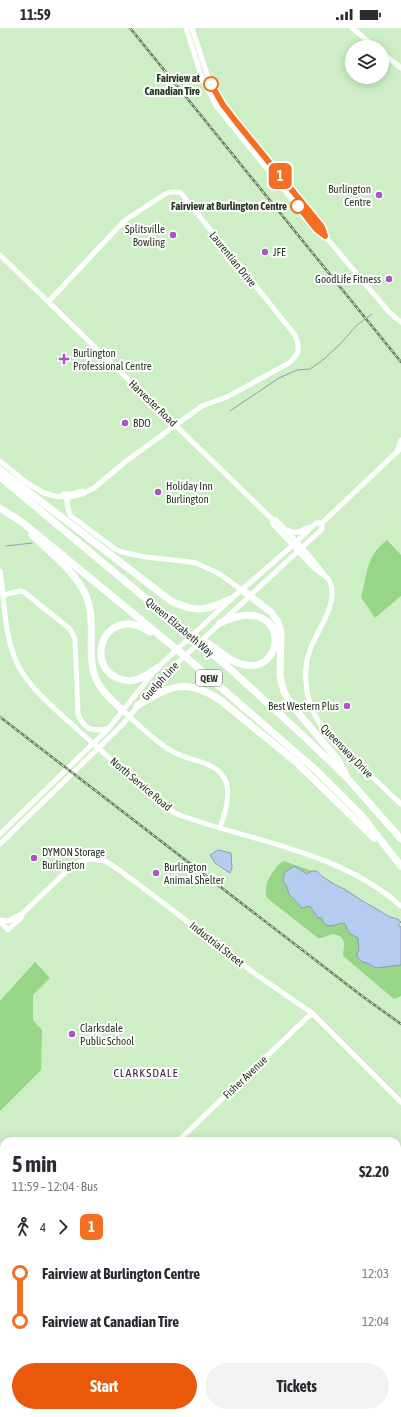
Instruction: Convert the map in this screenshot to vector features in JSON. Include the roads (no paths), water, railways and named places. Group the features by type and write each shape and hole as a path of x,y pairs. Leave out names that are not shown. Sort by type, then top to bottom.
{"highway":[{"path":"1,465 171,601 195,610 210,608 231,599"},
{"name":"Queen Elizabeth Way","path":"0,477 194,637 296,729 349,780 401,839"},
{"path":"0,508 73,575 81,586 88,600 91,613 92,660 95,677 104,692 122,710"},
{"name":"Queen Elizabeth Way","path":"0,508 22,522 180,652 316,770 361,815 401,867"},
{"path":"242,590 271,612 278,622 281,632 280,676 284,692 294,708 338,760 349,780"},
{"path":"194,637 206,642 231,659 244,665 251,666 259,664 271,656 275,643 275,635 266,620 249,615 236,616 220,623"},
{"path":"157,668 138,679 124,681 115,678 106,670 101,661 100,649 108,633 115,627 130,624 141,627 150,632 180,652"},
{"path":"138,706 154,696 177,687 190,686 208,692 220,700 296,762 383,846 401,867"}],"main road":[{"path":"186,28 200,72 216,106 316,229 325,236 389,312 401,322"},
{"path":"192,28 214,91 237,123 322,227 325,236"},
{"path":"352,28 367,40"},
{"path":"389,59 401,68"},
{"name":"Laurentian Drive","path":"49,301 124,222 164,194 180,192 295,335 298,344 298,352 289,363 227,398 202,406 176,424"},
{"name":"Harvester Road","path":"0,254 272,519 276,520 295,544"},
{"path":"1,465 38,490 52,496 74,497 91,490 176,424"},
{"name":"Guelph Line","path":"0,844 106,741 174,666 322,529 322,523 399,449 401,440"},
{"path":"66,496 68,509 71,516 114,549 138,556 196,563 218,573 242,590"},
{"name":"Harvester Road","path":"272,519 273,524 300,549"},
{"path":"283,527 289,531 297,533 316,524 322,523"},
{"name":"Guelph Line","path":"0,834 108,729 157,668 231,599 316,524"},
{"name":"Queensway Drive","path":"300,549 318,564 330,582 333,594 332,602 315,637 306,666 307,691 312,709 317,720 328,735 401,804"},
{"name":"North Service Road","path":"0,571 5,614 14,654 20,669 32,686 55,709 133,780 165,806 182,816 321,859 376,887 401,906"},
{"path":"3,595 20,591 24,592 70,629 75,639 78,714 82,723 89,729 108,729"},
{"path":"122,710 157,742 171,751 210,765 220,772 227,786 228,792 227,806 220,828"},
{"name":"Industrial Street","path":"0,920 9,922 14,920 72,866 81,861 87,860 105,861 166,905 254,974 312,1013 401,1102"},
{"name":"Industrial Street","path":"0,920 8,930 21,918 22,914"},
{"name":"Fisher Avenue","path":"182,1137 312,1013"}],"water":[{"path":"218,850 231,853 232,868 230,873 215,863 210,855"},
{"path":"294,866 307,874 312,871 317,871 325,879 345,889 390,917 398,919 401,922 398,925 401,927 401,965 376,968 362,962 357,957 357,952 359,951 358,938 349,933 345,924 341,923 329,926 325,924 322,918 318,918 310,906 302,908 289,894 286,885 283,882 284,873"}],"waterway":[{"path":"230,411 279,378 297,370 310,369 323,360 357,325 372,314"},
{"path":"6,546 32,543"}],"railway":[{"path":"130,28 401,362"},
{"path":"0,717 362,996 401,1024"}],"place":[{"name":"Fairview at Canadian Tire","path":"211,84"},
{"name":"Burlington Centre","path":"379,195"},
{"name":"Fairview at Burlington Centre","path":"298,206"},
{"name":"Splitsville Bowling","path":"173,235"},
{"name":"JFE","path":"265,252"},
{"name":"GoodLife Fitness","path":"389,279"},
{"name":"Burlington Professional Centre","path":"64,359"},
{"name":"BDO","path":"125,423"},
{"name":"Holiday Inn Burlington","path":"158,492"},
{"name":"Best Western Plus","path":"347,706"},
{"name":"DYMON Storage Burlington","path":"34,858"},
{"name":"Burlington Animal Shelter","path":"156,873"},
{"name":"Clarksdale Public School","path":"72,1034"}],"district":[{"name":"CLARKSDALE","path":"146,1073"}]}
